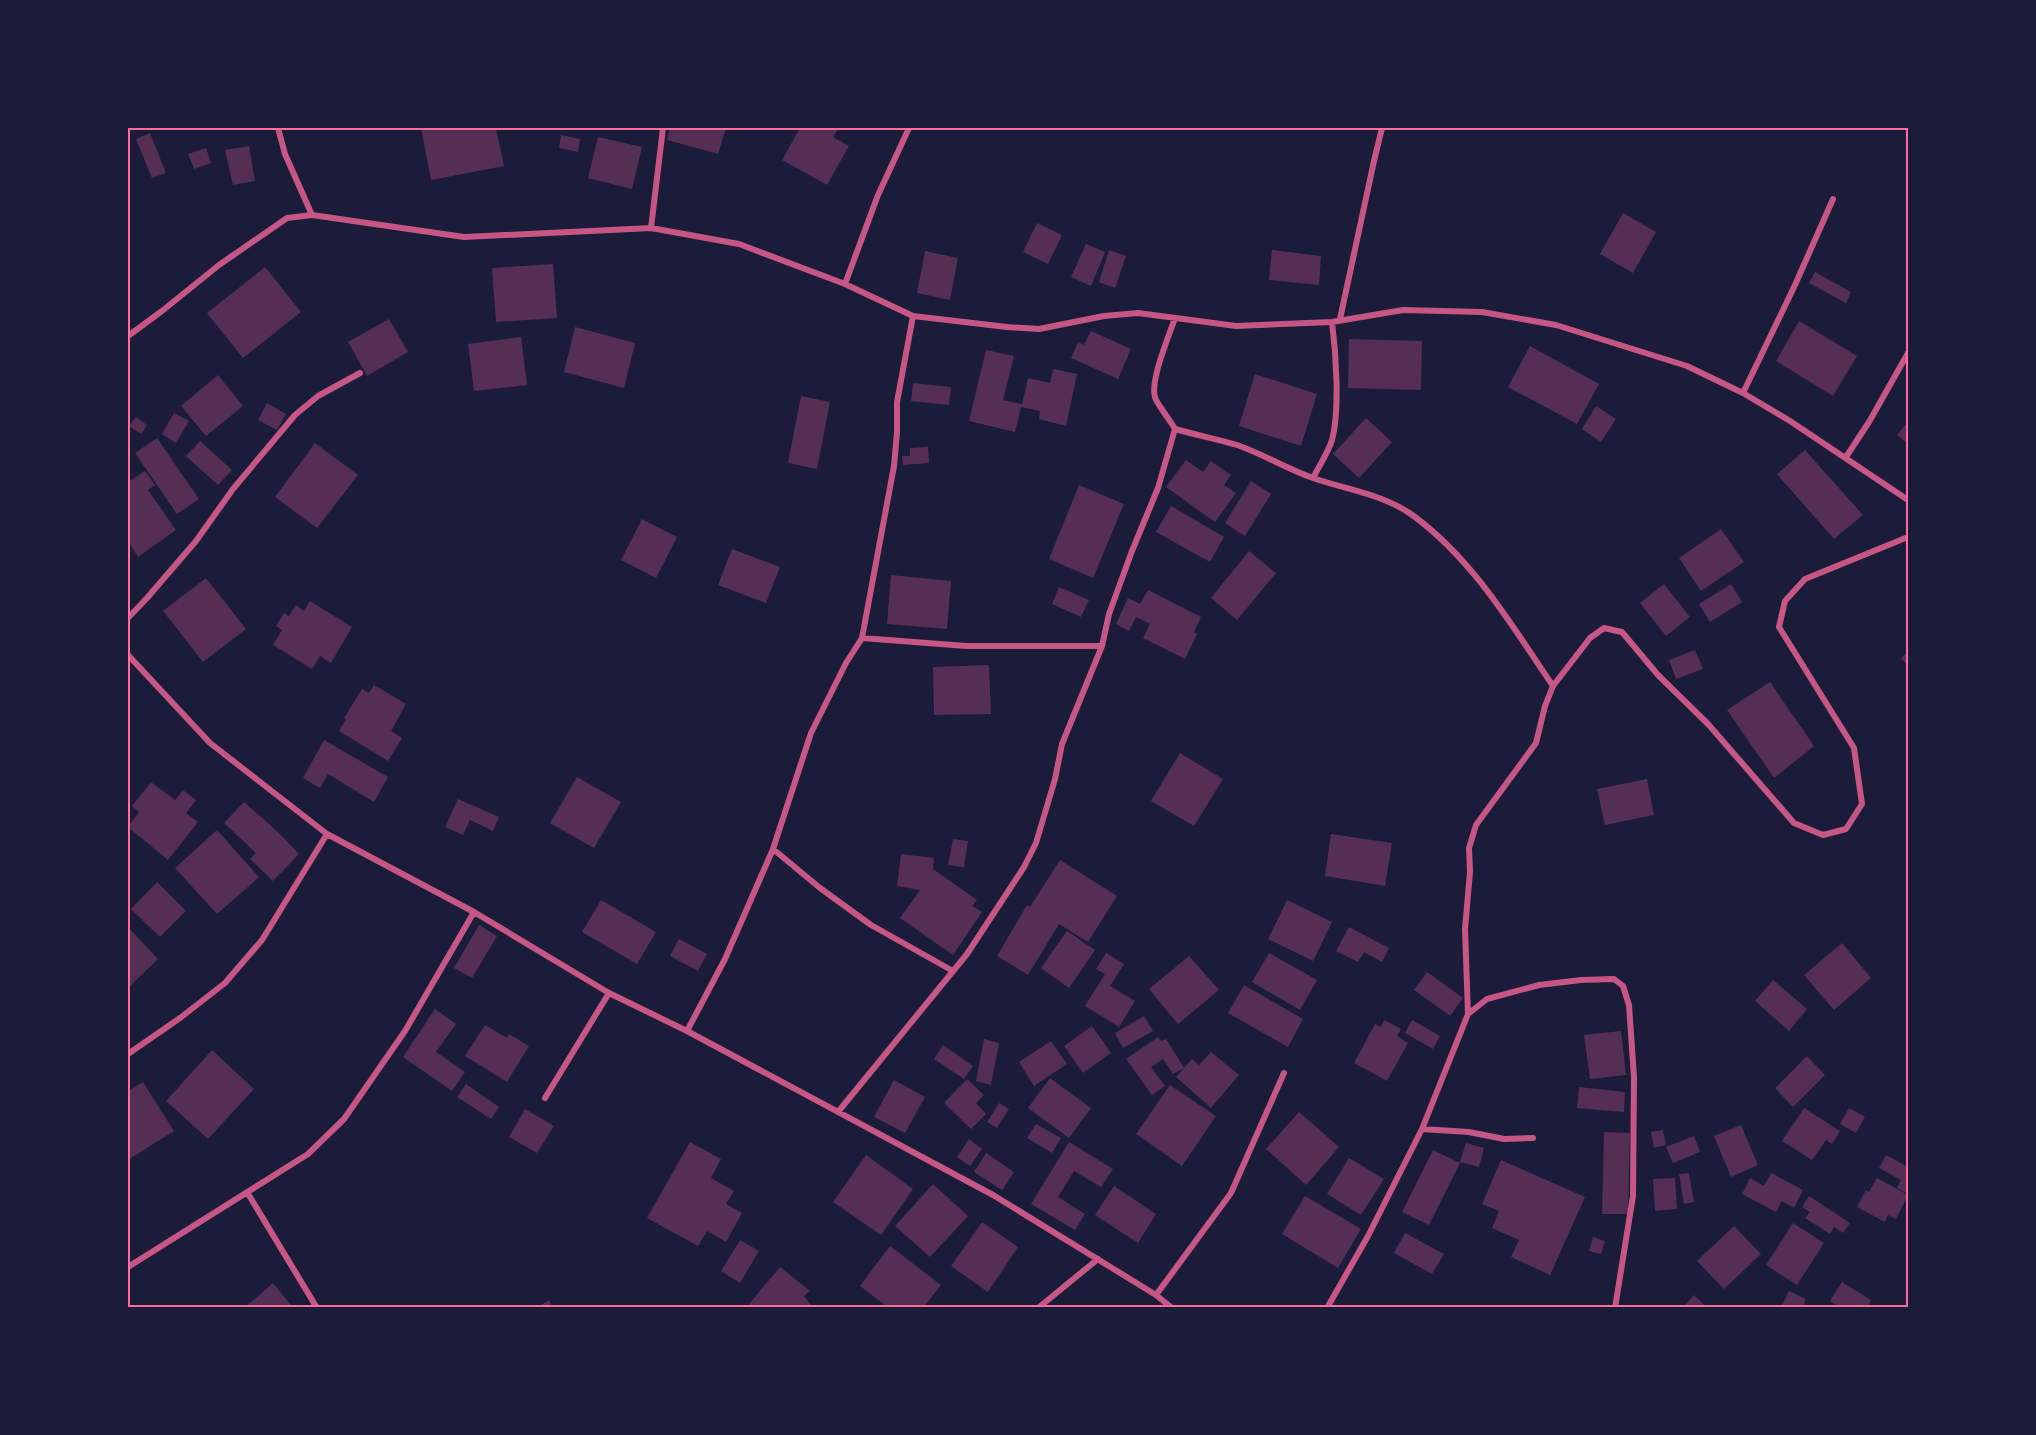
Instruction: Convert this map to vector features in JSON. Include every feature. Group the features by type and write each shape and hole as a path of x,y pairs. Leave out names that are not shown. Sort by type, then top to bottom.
{"street":[{"path":"278,128 285,154 312,215"},
{"path":"651,228 663,128"},
{"path":"845,284 878,195 909,128"},
{"path":"1340,319 1382,128"},
{"path":"1743,393 1796,285 1833,200"},
{"path":"128,336 219,265 287,218 312,215 464,237 651,228 739,243 845,284 913,316 1007,327 1039,329 1104,316 1138,313 1236,326 1332,322 1403,310 1482,312 1556,325 1687,366 1743,393 1846,457 1908,500"},
{"path":"687,1031 725,959 773,849 811,733 846,663 862,638 894,466 897,402 913,316"},
{"path":"838,1112 979,938 1024,867 1036,843 1055,779 1062,744 1102,646 1109,614 1158,488 1175,429 1168,415 1155,399 1154,387 1162,354 1175,318"},
{"path":"1313,478 1332,439 1336,351 1332,322"},
{"path":"1846,457 1869,422 1908,353"},
{"path":"128,618 196,541 233,489 296,415 318,396 360,373"},
{"path":"1175,429 1238,445 1313,478 1379,497 1413,515 1440,538 1494,599 1553,686"},
{"path":"1326,1308 1368,1236 1422,1129 1468,1014 1465,929 1470,872 1469,848 1476,825 1536,743 1545,706 1553,686 1590,638 1604,628 1622,632 1659,675 1708,724 1794,823 1822,835 1846,829 1863,804 1854,748 1779,627 1785,601 1805,579 1908,537"},
{"path":"862,638 966,646 1102,646"},
{"path":"128,655 210,743 327,834 474,912 609,993 687,1031 993,1195 1156,1295 1172,1308"},
{"path":"128,1054 225,983 262,940 327,834"},
{"path":"773,849 820,888 871,925 953,971"},
{"path":"128,1267 308,1154 344,1119 405,1032 474,912"},
{"path":"1468,1014 1487,999 1539,985 1614,979 1623,986 1629,1005 1634,1077 1633,1196 1615,1308"},
{"path":"545,1098 609,993"},
{"path":"1156,1295 1231,1193 1284,1073"},
{"path":"1422,1129 1469,1132 1504,1139 1533,1137"},
{"path":"247,1192 317,1308"},
{"path":"1038,1308 1098,1259"}],"building":[{"path":"421,128 496,128 504,166 431,180"},
{"path":"670,128 726,128 718,154 667,140"},
{"path":"800,128 839,128 833,137 849,146 827,185 782,160"},
{"path":"150,133 166,173 152,178 136,139"},
{"path":"561,135 580,139 578,152 559,148"},
{"path":"598,137 642,147 632,189 588,178"},
{"path":"249,146 255,181 233,185 225,150"},
{"path":"206,148 211,163 194,169 188,154"},
{"path":"1623,213 1656,232 1633,273 1600,254"},
{"path":"1037,223 1062,235 1048,264 1023,252"},
{"path":"1086,244 1105,252 1091,286 1071,277"},
{"path":"1109,250 1126,256 1115,288 1099,282"},
{"path":"1272,250 1321,256 1319,285 1269,280"},
{"path":"925,251 958,258 950,300 917,293"},
{"path":"553,264 557,318 496,322 492,268"},
{"path":"265,267 301,312 243,358 207,313"},
{"path":"1815,272 1851,292 1846,303 1809,283"},
{"path":"389,319 408,352 367,376 348,342"},
{"path":"1799,321 1857,356 1833,396 1776,361"},
{"path":"575,327 635,343 624,388 564,372"},
{"path":"1091,331 1131,349 1118,379 1071,358 1078,342 1084,345"},
{"path":"521,337 527,385 474,391 468,344"},
{"path":"1349,339 1422,341 1421,390 1348,388"},
{"path":"1530,346 1599,384 1577,424 1508,387"},
{"path":"986,350 1014,356 1003,400 1022,404 1028,378 1050,383 1053,369 1077,374 1066,426 1039,419 1040,411 1021,407 1015,432 969,421"},
{"path":"1255,374 1317,394 1301,446 1239,426"},
{"path":"218,375 243,406 206,436 181,406"},
{"path":"913,383 951,387 949,405 911,401"},
{"path":"801,396 830,402 817,469 788,463"},
{"path":"267,403 286,414 277,430 258,420"},
{"path":"1596,406 1616,419 1601,442 1582,429"},
{"path":"174,413 189,421 176,443 162,434"},
{"path":"136,417 147,425 141,434 129,426"},
{"path":"1366,418 1392,442 1359,478 1333,454"},
{"path":"1908,421 1908,444 1897,435"},
{"path":"157,438 199,499 177,514 135,453"},
{"path":"200,441 232,470 218,485 186,456"},
{"path":"315,443 358,475 317,528 275,497"},
{"path":"928,447 929,463 903,465 902,456 910,456 910,448"},
{"path":"1805,450 1863,515 1834,539 1777,474"},
{"path":"1186,460 1203,472 1211,461 1231,475 1224,485 1236,493 1215,522 1166,487"},
{"path":"145,471 155,485 148,490 176,530 138,557 128,541 128,482"},
{"path":"1251,481 1271,494 1245,536 1225,523"},
{"path":"1079,485 1124,504 1093,578 1049,559"},
{"path":"1171,506 1224,537 1210,562 1156,532"},
{"path":"642,519 677,537 656,578 621,560"},
{"path":"1721,529 1744,562 1701,591 1679,558"},
{"path":"732,549 780,567 766,603 718,585"},
{"path":"1249,551 1276,573 1237,620 1211,598"},
{"path":"891,575 951,581 947,629 887,624"},
{"path":"206,578 246,629 203,662 163,611"},
{"path":"1664,584 1690,617 1666,636 1640,603"},
{"path":"1731,584 1742,602 1710,622 1699,604"},
{"path":"1059,587 1089,600 1081,617 1052,604"},
{"path":"1148,590 1201,617 1194,632 1197,634 1185,659 1143,638 1150,624 1136,617 1129,631 1116,624 1128,598 1140,604"},
{"path":"310,601 352,627 331,663 320,656 312,669 273,645 282,630 276,626 284,613 289,616 296,605 304,611"},
{"path":"1695,650 1703,669 1676,679 1669,660"},
{"path":"1908,651 1908,666 1901,658"},
{"path":"989,665 991,714 934,715 933,667"},
{"path":"1770,682 1814,746 1774,778 1727,710"},
{"path":"374,685 406,704 391,731 402,738 388,761 339,731 346,719 344,718 362,689 369,693"},
{"path":"324,740 388,777 374,802 328,774 320,788 303,778"},
{"path":"1180,753 1223,779 1194,826 1151,801"},
{"path":"577,777 621,802 594,848 550,823"},
{"path":"1647,779 1654,815 1605,825 1597,789"},
{"path":"151,782 175,800 183,790 196,800 186,813 198,822 168,860 128,827 139,812 132,806"},
{"path":"458,799 499,817 493,831 470,820 463,835 445,827"},
{"path":"244,802 299,854 273,881 250,859 256,853 224,823"},
{"path":"217,830 259,877 217,914 175,868"},
{"path":"1331,834 1392,843 1385,886 1325,876"},
{"path":"953,839 968,841 964,867 948,865"},
{"path":"901,854 934,858 933,869 977,900 972,906 982,912 953,955 900,918 920,890 897,886"},
{"path":"1060,860 1117,896 1088,942 1059,924 1028,975 997,956 1027,905 1030,907"},
{"path":"157,882 186,911 160,937 131,909"},
{"path":"601,900 656,932 637,964 582,932"},
{"path":"1287,900 1332,922 1313,961 1268,939"},
{"path":"479,925 497,936 472,978 454,968"},
{"path":"128,927 158,959 128,988"},
{"path":"1349,927 1389,948 1382,962 1364,952 1358,962 1336,951"},
{"path":"1067,931 1095,950 1069,988 1041,968"},
{"path":"679,939 707,954 698,971 670,956"},
{"path":"1842,943 1871,978 1834,1010 1804,975"},
{"path":"1106,953 1124,964 1110,986 1135,1001 1119,1027 1085,1006 1105,974 1096,969"},
{"path":"1269,953 1317,980 1300,1010 1252,982"},
{"path":"1189,956 1219,990 1178,1024 1149,989"},
{"path":"1427,972 1463,998 1450,1016 1414,990"},
{"path":"1773,980 1807,1009 1789,1031 1755,1001"},
{"path":"1244,985 1303,1019 1288,1047 1228,1013"},
{"path":"435,1009 456,1024 436,1052 465,1072 452,1091 403,1057"},
{"path":"1144,1016 1153,1031 1123,1048 1115,1033"},
{"path":"1384,1020 1401,1029 1397,1036 1408,1043 1387,1081 1354,1063 1375,1024 1381,1027"},
{"path":"1412,1020 1440,1036 1433,1049 1405,1033"},
{"path":"485,1025 507,1038 509,1034 529,1046 507,1082 465,1056"},
{"path":"1092,1026 1111,1053 1083,1073 1064,1046"},
{"path":"1621,1031 1626,1075 1590,1079 1584,1035"},
{"path":"1158,1037 1161,1041 1166,1039 1184,1068 1173,1074 1163,1059 1151,1067 1165,1086 1152,1095 1126,1059"},
{"path":"984,1039 999,1043 991,1085 976,1081"},
{"path":"1051,1041 1067,1064 1034,1086 1019,1062"},
{"path":"943,1045 973,1066 964,1079 934,1059"},
{"path":"212,1050 254,1089 208,1139 166,1101"},
{"path":"1211,1052 1239,1075 1211,1108 1176,1077 1192,1059 1199,1065"},
{"path":"1807,1056 1825,1075 1793,1107 1775,1088"},
{"path":"1050,1078 1091,1108 1069,1138 1028,1108"},
{"path":"967,1079 984,1095 976,1103 986,1114 971,1129 944,1103"},
{"path":"894,1080 925,1097 905,1133 874,1117"},
{"path":"143,1082 174,1131 128,1160 128,1091"},
{"path":"466,1084 499,1107 491,1119 457,1097"},
{"path":"1170,1085 1216,1116 1182,1166 1136,1134"},
{"path":"1579,1087 1625,1092 1624,1112 1577,1108"},
{"path":"999,1103 1009,1109 997,1128 987,1122"},
{"path":"1804,1108 1840,1131 1832,1144 1826,1140 1812,1160 1782,1141"},
{"path":"1849,1108 1865,1117 1856,1133 1840,1124"},
{"path":"525,1109 554,1126 537,1153 509,1137"},
{"path":"1299,1112 1339,1147 1306,1185 1266,1149"},
{"path":"1036,1124 1061,1138 1052,1153 1027,1138"},
{"path":"1741,1125 1758,1165 1731,1177 1714,1136"},
{"path":"1663,1130 1666,1145 1654,1148 1651,1132"},
{"path":"1604,1132 1630,1133 1628,1214 1602,1214"},
{"path":"1694,1136 1700,1152 1673,1163 1666,1147"},
{"path":"969,1139 982,1149 970,1166 957,1157"},
{"path":"690,1142 721,1159 711,1178 734,1191 726,1204 742,1213 726,1242 707,1231 698,1246 647,1218"},
{"path":"1069,1142 1113,1169 1101,1187 1074,1171 1058,1197 1085,1214 1075,1230 1031,1204"},
{"path":"1466,1143 1484,1148 1479,1167 1460,1162"},
{"path":"1433,1150 1460,1163 1429,1225 1402,1212"},
{"path":"986,1153 1014,1172 1002,1190 974,1172"},
{"path":"866,1155 913,1189 881,1235 833,1202"},
{"path":"1886,1155 1908,1167 1908,1194 1897,1188 1901,1180 1879,1168"},
{"path":"1349,1158 1384,1179 1361,1215 1327,1194"},
{"path":"1501,1160 1585,1197 1550,1275 1511,1257 1519,1240 1492,1228 1499,1211 1482,1204"},
{"path":"1689,1173 1694,1202 1684,1204 1679,1174"},
{"path":"1771,1173 1803,1190 1794,1208 1782,1201 1776,1212 1742,1194 1750,1178 1764,1186"},
{"path":"1675,1178 1677,1209 1655,1211 1653,1179"},
{"path":"1877,1178 1908,1195 1896,1219 1888,1215 1885,1222 1857,1207 1866,1190 1869,1192"},
{"path":"933,1184 968,1216 930,1257 895,1226"},
{"path":"1114,1186 1156,1214 1138,1243 1095,1215"},
{"path":"1305,1196 1361,1229 1338,1268 1282,1234"},
{"path":"1809,1196 1850,1223 1843,1233 1834,1227 1830,1234 1805,1218 1810,1212 1802,1207"},
{"path":"982,1222 1018,1247 988,1292 951,1266"},
{"path":"1793,1223 1824,1243 1797,1285 1766,1265"},
{"path":"1734,1226 1761,1254 1724,1289 1697,1261"},
{"path":"1405,1233 1444,1254 1432,1274 1394,1253"},
{"path":"1593,1237 1605,1241 1601,1254 1589,1251"},
{"path":"740,1240 759,1251 740,1283 721,1271"},
{"path":"890,1246 941,1285 923,1308 889,1308 860,1286"},
{"path":"780,1267 810,1291 804,1296 813,1308 753,1308 749,1304"},
{"path":"1842,1282 1871,1300 1867,1308 1841,1308 1830,1301"},
{"path":"273,1283 293,1308 244,1308"},
{"path":"1789,1291 1806,1299 1802,1308 1781,1308"},
{"path":"1694,1295 1707,1308 1683,1308"},
{"path":"549,1300 553,1308 537,1308"}]}
